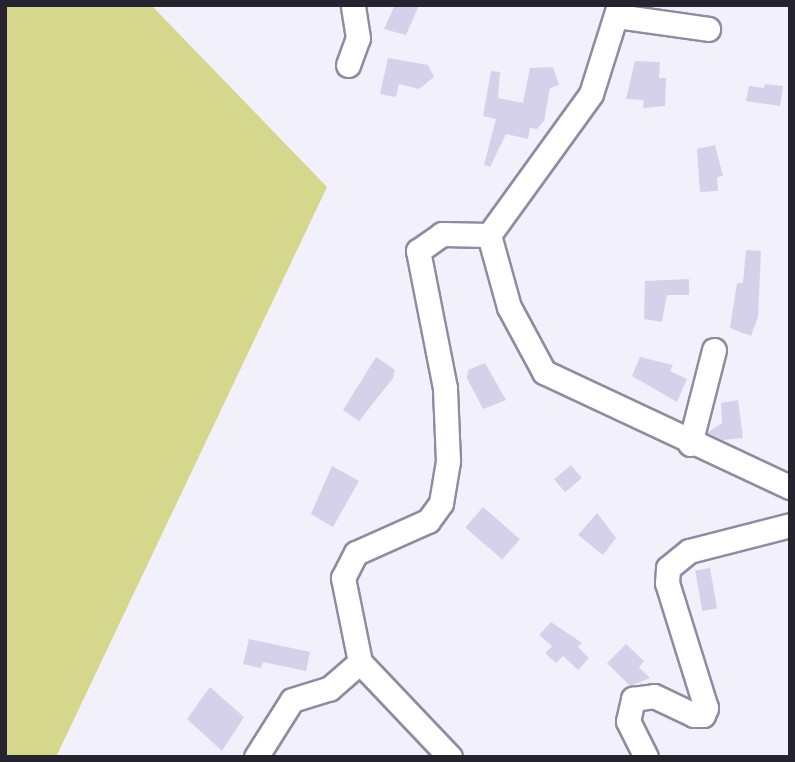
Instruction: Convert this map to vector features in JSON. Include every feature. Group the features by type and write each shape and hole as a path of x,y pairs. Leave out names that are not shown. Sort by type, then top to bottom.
{"street":[{"path":"348,65 358,38 353,5"},
{"path":"489,235 591,94 618,11 708,29"},
{"path":"450,757 360,662 346,611 346,565 356,554 428,521 441,503 448,461 445,388 418,251 442,234 489,235"},
{"path":"489,235 509,307 544,372 789,490"},
{"path":"690,444 714,350"},
{"path":"646,757 628,721 633,699 654,696 694,715 703,715 706,708 667,583 668,568 689,551 788,522"},
{"path":"256,757 292,700 329,689 360,662"}],"green space":[{"path":"5,5 151,5 327,187 56,757 5,757"}],"building":[{"path":"395,5 419,5 406,35 384,29"},
{"path":"388,58 428,65 434,77 419,89 399,84 396,97 380,94"},
{"path":"635,61 660,62 659,78 666,78 665,106 643,108 644,100 626,99"},
{"path":"553,67 559,85 550,88 544,121 537,129 530,128 528,139 506,134 490,167 484,165 496,119 483,116 491,71 500,72 498,98 523,103 530,68"},
{"path":"765,84 783,86 780,106 746,101 749,86 764,88"},
{"path":"715,145 723,176 717,177 718,191 700,192 697,149"},
{"path":"746,250 761,251 758,317 751,336 730,328 737,283 743,283"},
{"path":"689,279 689,295 667,295 662,322 644,319 645,281"},
{"path":"376,357 395,370 393,378 359,421 343,410"},
{"path":"640,357 673,365 670,371 687,379 677,402 632,376"},
{"path":"485,363 506,400 483,409 467,378 468,370"},
{"path":"738,400 743,438 723,440 707,433 722,423 721,403"},
{"path":"571,465 582,478 565,492 554,479"},
{"path":"332,466 359,481 333,527 311,514"},
{"path":"483,507 520,539 502,560 465,527"},
{"path":"597,513 616,538 603,555 578,535"},
{"path":"710,568 717,608 702,611 695,571"},
{"path":"551,622 582,643 578,647 589,658 578,670 563,656 556,663 545,653 552,646 539,635"},
{"path":"249,639 310,652 306,671 263,662 261,668 243,664"},
{"path":"626,644 644,661 639,667 650,678 630,686 607,663"},
{"path":"210,687 244,717 222,751 187,719"}]}
